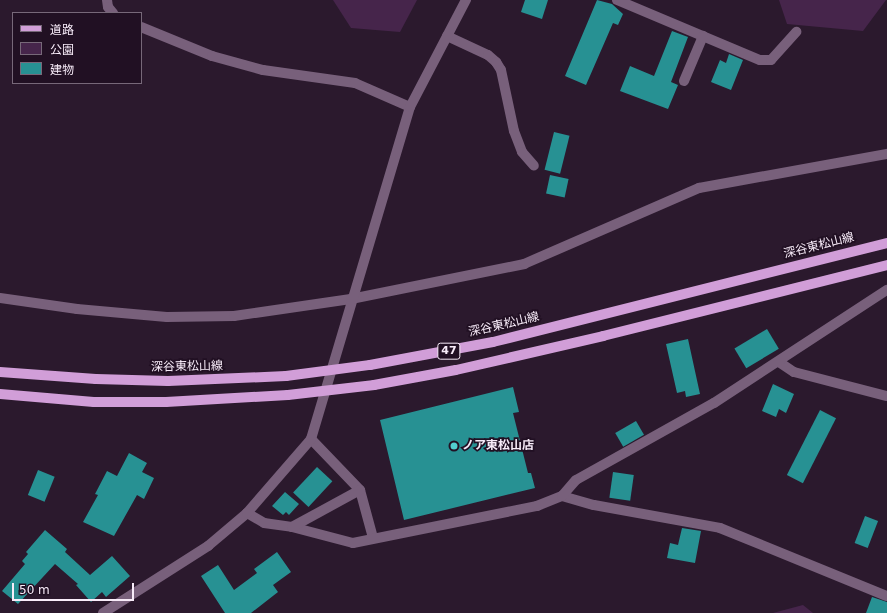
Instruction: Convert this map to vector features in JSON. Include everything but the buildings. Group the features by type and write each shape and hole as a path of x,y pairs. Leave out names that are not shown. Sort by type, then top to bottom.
{"main road":[{"name":"深谷東松山線","path":"0,372 88,379 168,381 243,379 330,371 410,359 493,342 887,243"},
{"name":"47","path":"0,394 94,402 166,402 280,395 374,385 456,370 887,265"}],"street":[{"path":"107,0 108,8 112,12"},
{"path":"103,613 208,546 247,513 311,439 351,299 410,107 466,0"},
{"path":"617,0 760,60 771,60 796,32"},
{"path":"142,27 212,56 263,70 355,83 410,107"},
{"path":"447,36 488,55 496,62 501,70 514,131 522,152 534,166"},
{"path":"684,81 703,36"},
{"path":"0,298 77,309 167,317 234,316 351,299 524,264 699,188 887,154"},
{"path":"247,513 264,522 292,527 353,543 537,506 562,496 576,480 714,403 779,362 887,290"},
{"path":"779,362 794,372 887,396"},
{"path":"311,439 360,490 373,538"},
{"path":"292,527 360,490"},
{"path":"562,496 594,505 720,528 887,596"}],"green space":[{"path":"333,0 417,0 400,32 351,28"},
{"path":"779,0 886,0 863,31 787,24"},
{"path":"803,605 813,613 773,613"}],"place":[{"name":"ノア東松山店","path":"454,446"}]}
